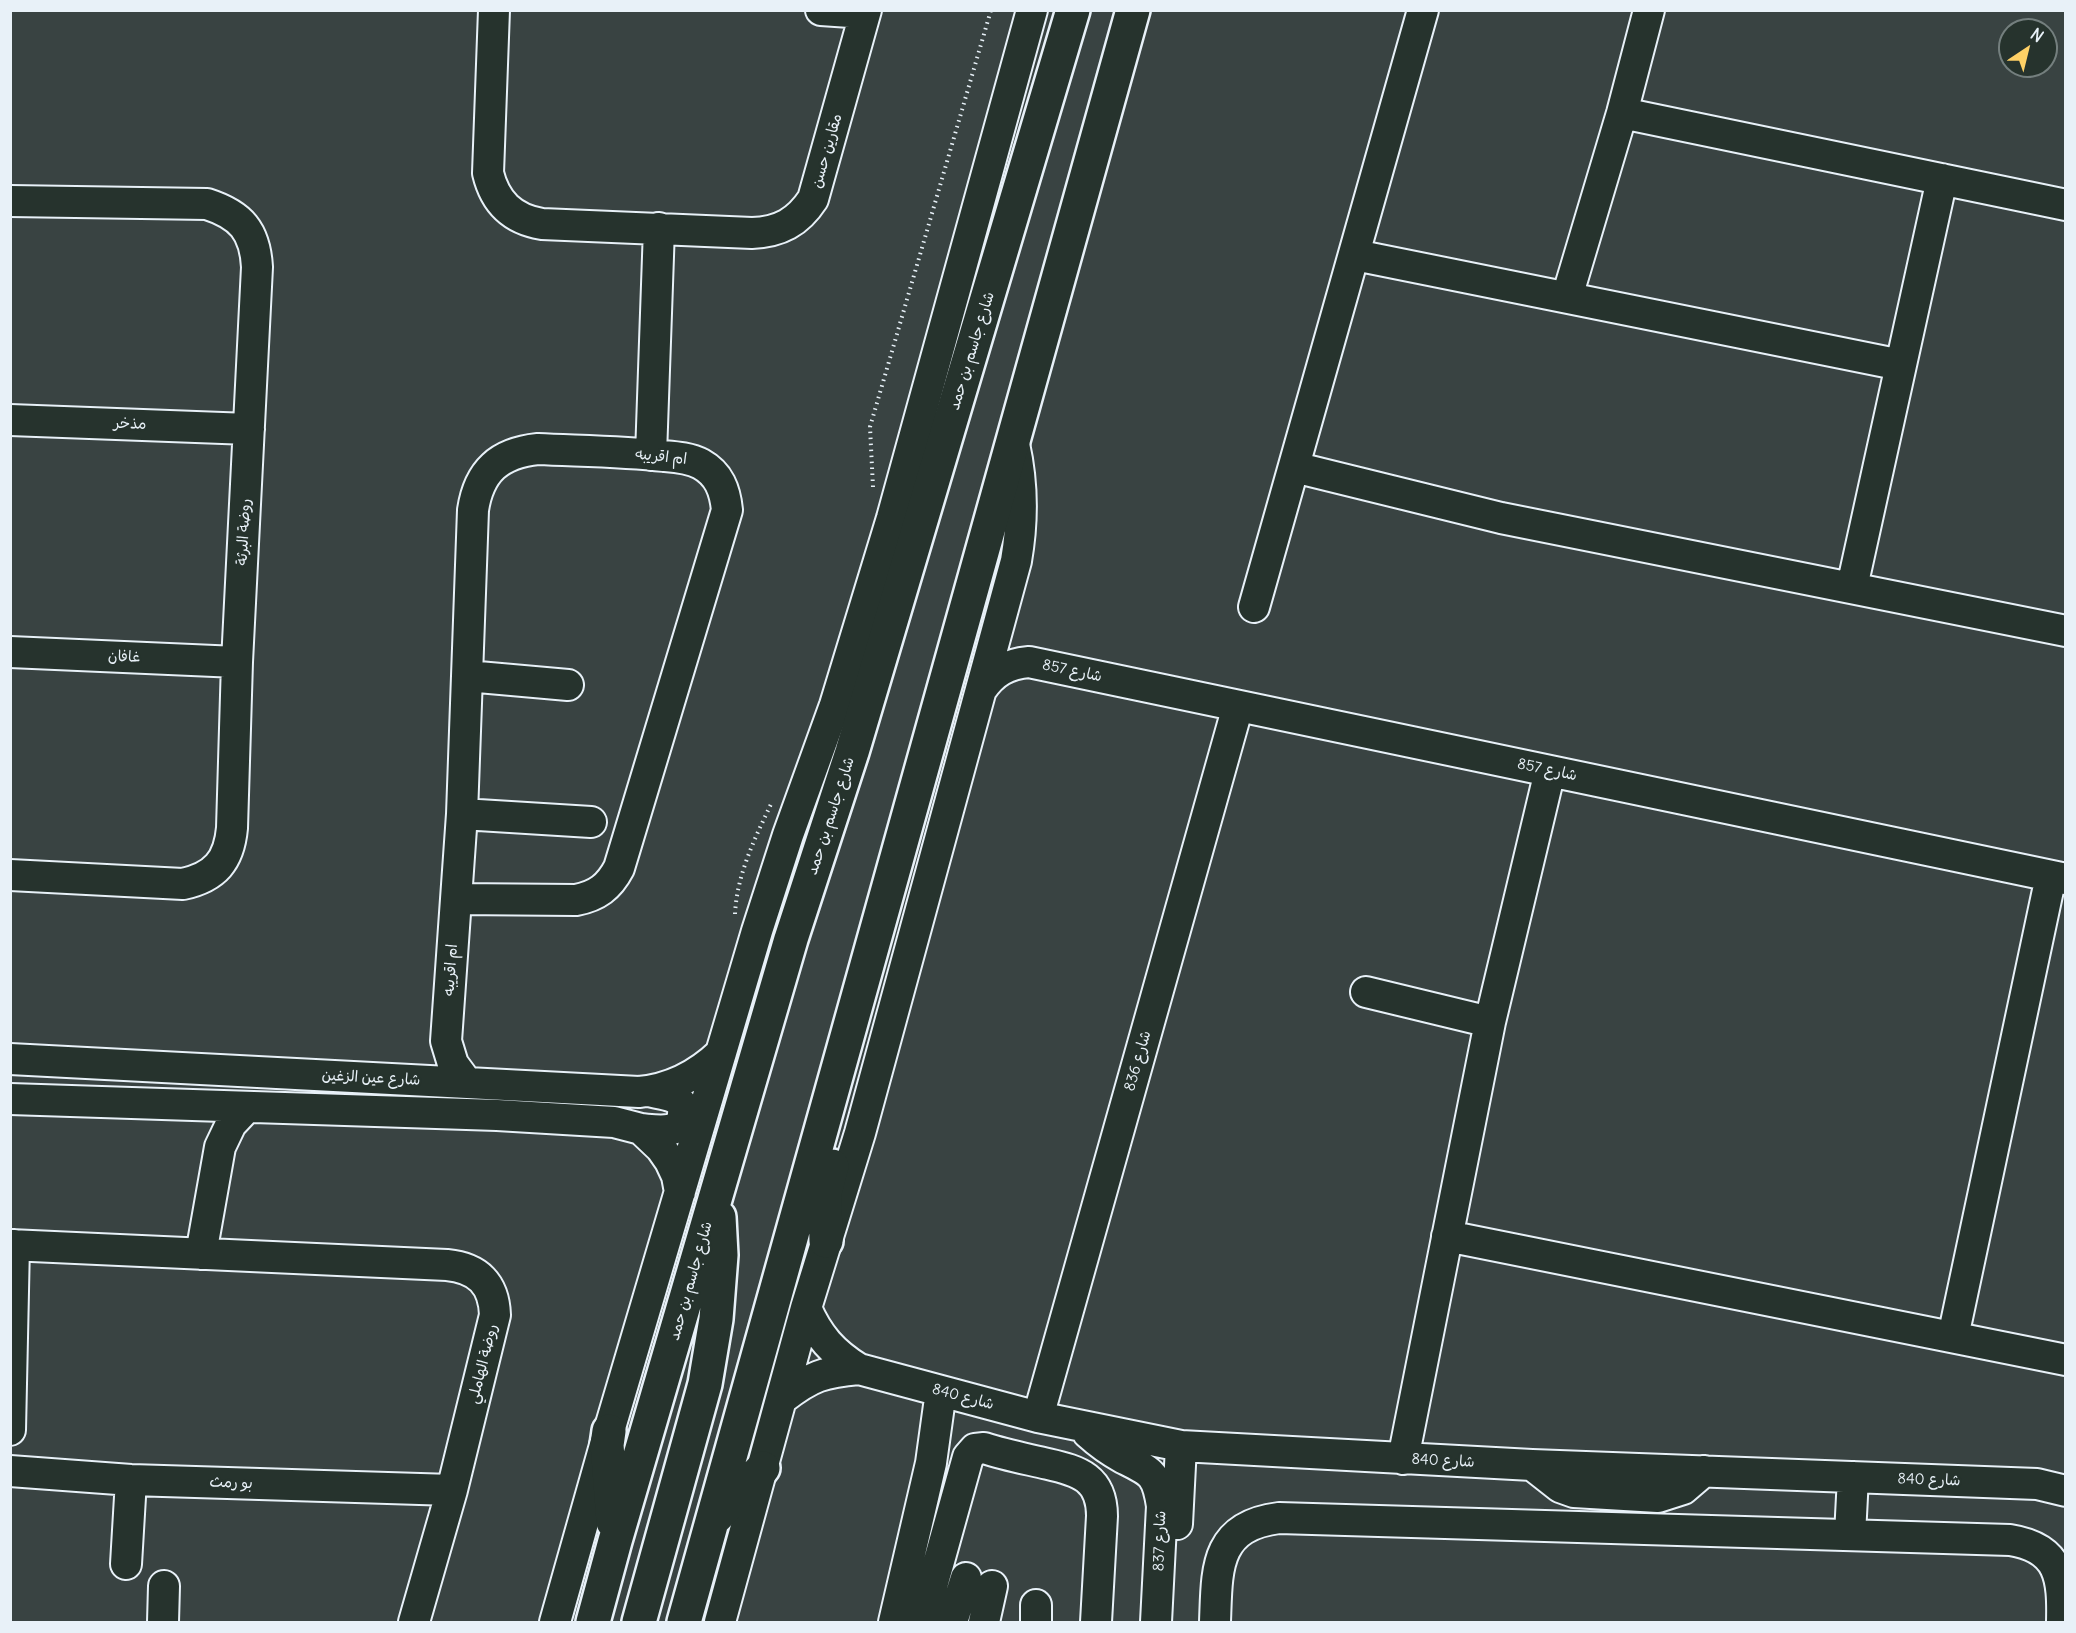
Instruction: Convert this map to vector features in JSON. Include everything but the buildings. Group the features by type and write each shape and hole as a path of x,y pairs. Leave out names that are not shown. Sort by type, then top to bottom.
{"main road":[{"name":"شارع جاسم بن حمد","path":"593,1623 791,939 866,706 1073,10"},
{"path":"684,1623 837,1083 1133,10"},
{"path":"826,1242 825,1193 842,1126 837,1083"},
{"path":"639,1623 705,1384 716,1319 721,1256 717,1192"},
{"path":"609,1431 607,1445 615,1541"},
{"path":"713,1521 763,1468"}],"street":[{"name":"مقارين حسن","path":"494,10 488,166 491,186 497,198 516,216 529,222 542,224 767,232 788,225 805,212 813,199 819,185 866,12"},
{"path":"821,10 866,12"},
{"name":"شارع جاسم بن حمد","path":"555,1623 720,1053 764,909 834,705 892,518 1032,10"},
{"path":"1254,607 1423,10"},
{"path":"1567,297 1622,113 1649,10"},
{"path":"1622,113 2066,205"},
{"path":"1852,587 1942,179"},
{"name":"روضة البرثة","path":"10,201 207,204 224,209 239,219 250,233 256,250 231,842 219,866 202,878 183,884 10,875"},
{"path":"651,455 659,228"},
{"path":"1355,255 1901,365"},
{"name":"مذخر","path":"10,420 249,429"},
{"path":"720,1623 806,1308 860,1133 1016,561 1022,514 1019,467 1014,444"},
{"name":"ام اقريبه","path":"456,899 576,900 590,897 603,890 613,880 619,868 727,510 726,495 720,482 711,470 698,462 651,455 538,448 522,450 506,456 493,466 475,494 472,510 462,814 456,899 446,1041 453,1064 467,1083"},
{"path":"1294,467 1501,518 2066,631"},
{"name":"شارع 857","path":"1001,619 1013,642 1029,662"},
{"name":"غافان","path":"10,652 237,662"},
{"name":"شارع 857","path":"981,690 987,680 1006,666 1029,662 2058,877"},
{"path":"467,676 568,685"},
{"name":"شارع 836","path":"1038,1417 1238,706"},
{"path":"1403,1459 1490,1022 1550,771"},
{"path":"462,814 591,822"},
{"path":"1953,1337 2058,877"},
{"path":"1366,992 1490,1022"},
{"name":"ام اقريبه","path":"420,1080 435,1062 446,1041"},
{"name":"شارع عين الزغين","path":"10,1059 630,1092 648,1091 675,1084 710,1063 720,1053"},
{"path":"10,1099 497,1115 614,1122 641,1129 673,1130 683,1119 684,1111 681,1104 675,1098 648,1091"},
{"path":"190,1105 210,1125 220,1147"},
{"path":"201,1254 220,1147 231,1124 247,1107"},
{"path":"641,1129 662,1148 677,1176 680,1192"},
{"path":"1447,1236 2066,1360"},
{"path":"10,1430 12,1245"},
{"name":"روضة الهاملي","path":"12,1245 447,1264 472,1271 482,1279 490,1290 495,1315 452,1490 414,1623"},
{"name":"شارع 840","path":"806,1308 826,1344 841,1358 859,1369 1038,1417 1181,1446 1532,1465 2037,1484 2066,1491"},
{"name":"شارع 840","path":"783,1398 801,1383 816,1376 829,1372 859,1369"},
{"path":"894,1623 931,1463 941,1391"},
{"name":"شارع 837","path":"1081,1427 1111,1451 1145,1468 1160,1490 1162,1506 1156,1623"},
{"name":"شارع 837","path":"1175,1623 1181,1446"},
{"path":"932,1622 968,1457 975,1449 984,1448 1074,1470 1090,1480 1096,1488 1102,1506 1096,1623"},
{"path":"1532,1465 1560,1487 1574,1492 1658,1497 1683,1489 1704,1471"},
{"name":"بو رمث","path":"10,1470 131,1479 452,1490"},
{"path":"1850,1535 1852,1477"},
{"name":"شارع 840","path":"2037,1484 2066,1477"},
{"path":"126,1564 131,1479"},
{"path":"1658,1497 1658,1529"},
{"path":"1215,1623 1218,1572 1223,1552 1241,1531 1252,1524 1279,1518 2010,1540 2035,1547 2054,1564 2062,1587 2062,1623"},
{"path":"932,1622 978,1584"},
{"path":"967,1623 978,1584"},
{"path":"978,1584 984,1623"},
{"path":"163,1623 164,1586"}],"path":[{"path":"874,495 870,428 991,10"},
{"path":"735,916 736,893 747,857 772,801"}]}
